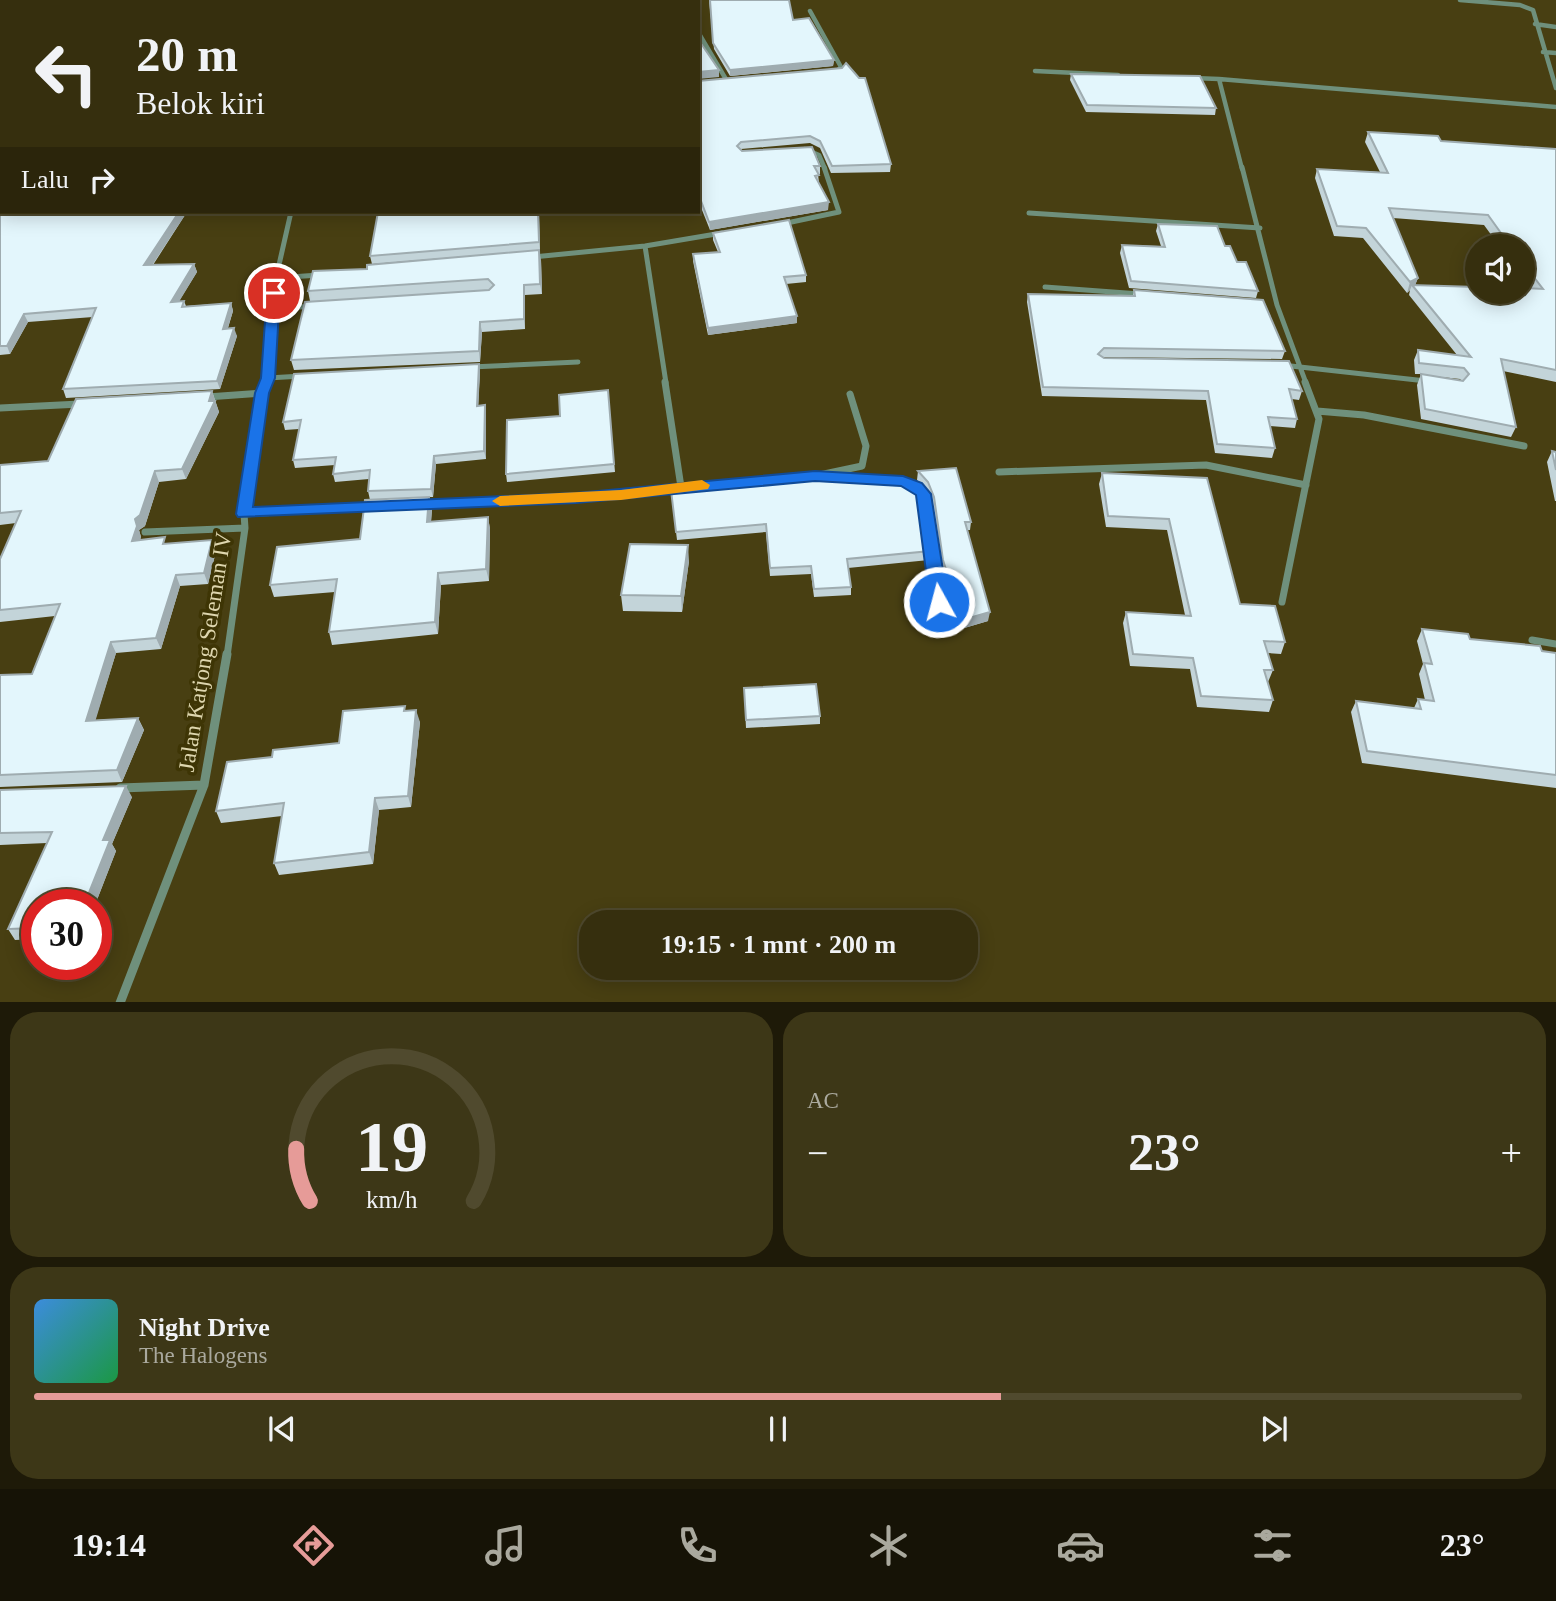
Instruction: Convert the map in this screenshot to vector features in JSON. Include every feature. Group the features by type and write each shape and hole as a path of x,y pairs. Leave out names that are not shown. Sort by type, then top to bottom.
{"street":[{"path":"1460,0 1528,7 1533,10 1556,88"},
{"path":"810,11 841,67 836,72 822,74"},
{"path":"1535,24 1556,27"},
{"path":"700,35 727,80"},
{"path":"1543,51 1556,53"},
{"path":"1035,71 1127,75"},
{"path":"1180,78 1556,107"},
{"path":"718,82 741,79"},
{"path":"1219,79 1260,228 1277,305 1319,419 1282,602"},
{"path":"779,224 839,212 819,155 810,148 796,150"},
{"path":"1029,213 1260,228"},
{"name":"Jalan Katjong Seleman IV","path":"120,1002 204,785 234,615 245,528 244,514 262,393 268,378 276,278 291,214"},
{"path":"524,258 645,246 725,233"},
{"path":"645,246 681,487"},
{"path":"276,278 331,274"},
{"path":"1045,287 1154,295"},
{"path":"1264,304 1277,305"},
{"path":"272,309 326,305"},
{"path":"457,368 578,362"},
{"path":"1273,365 1300,365 1433,382"},
{"path":"268,378 308,376"},
{"path":"193,397 262,393"},
{"path":"802,477 862,466 866,446 850,394"},
{"path":"0,408 83,404"},
{"path":"1317,411 1364,415 1524,446"},
{"path":"999,472 1206,465 1306,485"},
{"path":"815,476 866,479"},
{"path":"891,481 917,487 923,494 939,602"},
{"path":"410,504 588,497 748,482"},
{"path":"244,514 383,505"},
{"path":"145,532 245,528"},
{"path":"1532,640 1556,644"},
{"path":"108,789 204,785"}],"building":[{"path":"710,0 789,0 793,20 809,18 834,60 730,70 713,43"},
{"path":"700,42 719,70 700,72"},
{"path":"846,63 859,78 865,78 891,164 832,166 820,141 810,136 741,142 737,146 742,151 812,147 820,166 814,166 819,175 815,176 829,202 709,222 700,198 700,81 842,68"},
{"path":"1071,74 1200,76 1216,108 1087,105"},
{"path":"1368,132 1438,136 1441,141 1556,149 1556,370 1501,359 1516,427 1425,409 1421,374 1463,381 1469,374 1464,368 1419,363 1418,350 1471,357 1412,285 1465,287 1465,304 1535,304 1535,289 1543,289 1535,279 1535,234 1502,234 1488,215 1389,208 1418,278 1410,282 1366,228 1337,226 1317,169 1388,173"},
{"path":"0,214 178,214 144,265 194,264 171,302 184,301 182,307 231,303 223,329 234,328 217,381 63,389 96,308 24,314 7,346 0,346"},
{"path":"378,214 538,214 539,242 370,256"},
{"path":"789,220 806,275 784,277 797,316 708,328 693,254 720,252 713,233"},
{"path":"1158,224 1217,226 1225,246 1230,246 1237,262 1246,262 1258,291 1131,281 1122,245 1165,247"},
{"path":"539,250 540,284 524,285 524,319 480,322 479,351 291,360 305,302 489,290 494,285 488,279 308,291 313,271 367,269 367,265"},
{"path":"1134,290 1263,300 1285,351 1104,348 1098,354 1104,358 1289,361 1302,391 1289,389 1297,419 1268,417 1275,448 1217,444 1208,391 1043,387 1028,294 1135,296"},
{"path":"479,364 477,406 485,405 484,451 434,456 431,489 368,491 370,470 333,474 336,457 293,460 301,420 283,422 294,374"},
{"path":"608,390 614,464 506,474 507,420 560,416 559,395"},
{"path":"212,391 209,401 215,401 182,469 155,471 140,515 135,519 137,526 132,541 165,537 163,544 212,540 204,573 176,575 156,638 111,642 86,721 138,718 117,770 0,775 0,675 32,674 60,604 0,610 0,559 21,511 0,513 0,465 48,461 76,399"},
{"path":"1552,451 1556,452 1556,470"},
{"path":"956,468 971,522 965,522 990,612 962,620 943,560 934,497 928,482 918,471"},
{"path":"1102,473 1207,478 1240,604 1275,606 1285,642 1264,641 1273,670 1264,670 1273,700 1201,696 1193,658 1133,654 1126,612 1191,616 1169,519 1108,516"},
{"path":"823,475 824,480 877,475 906,479 918,489 926,515 930,551 847,559 851,587 814,589 811,566 770,568 766,524 676,532 671,490"},
{"path":"429,497 427,522 488,517 486,569 438,573 435,622 329,632 337,579 270,585 277,547 360,539 365,500"},
{"path":"630,544 688,545 681,596 621,595"},
{"path":"1422,629 1468,634 1470,639 1540,646 1542,651 1556,653 1556,775 1367,751 1356,701 1421,709 1418,699 1434,701 1424,663 1432,664"},
{"path":"816,684 820,716 746,720 744,688"},
{"path":"405,706 404,711 416,710 408,796 375,798 369,852 274,863 284,803 216,811 227,762 272,757 273,750 339,743 343,711"},
{"path":"126,786 103,840 110,840 90,889 26,889 52,832 0,833 0,790"},
{"path":"21,900 21,929 8,929"}],"slow traffic":[{"path":"500,501 621,495 702,485"}],"route":[{"path":"274,293 268,378 262,393 244,514 272,510 576,498 815,476 903,481 917,487 923,494 939,602"}]}
